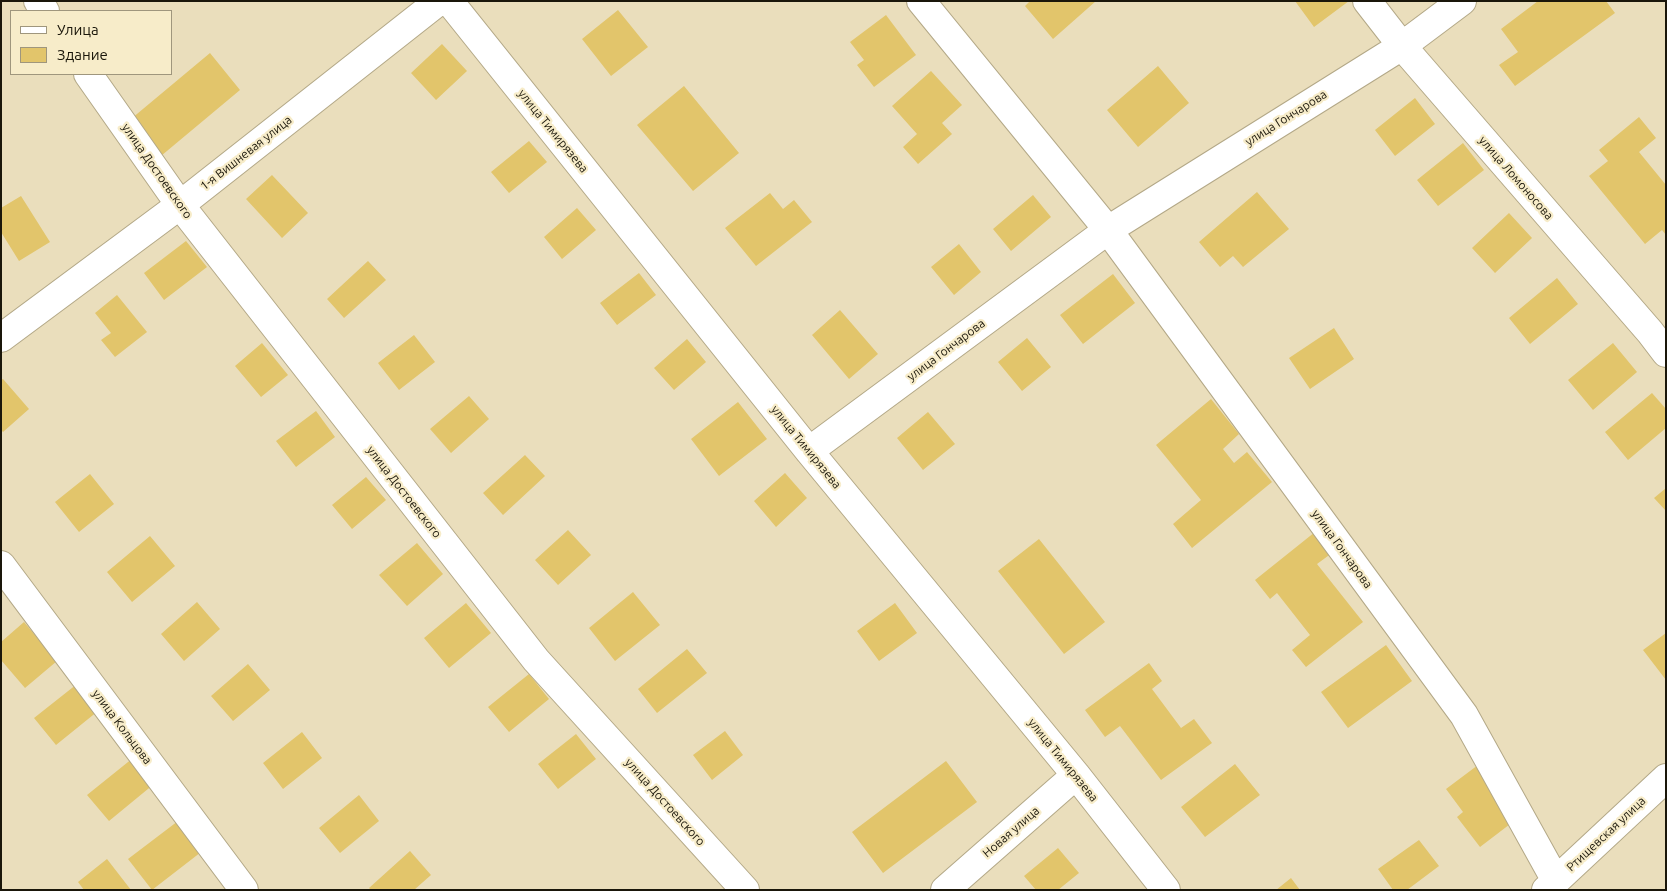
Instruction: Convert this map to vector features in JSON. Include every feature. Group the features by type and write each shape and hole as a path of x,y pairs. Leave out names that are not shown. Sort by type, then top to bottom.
{"street":[{"name":"1-я Вишневая улица","path":"1,338 180,205 439,1"},
{"name":"улица Тимирязева","path":"449,1 809,451 1076,775 1166,890"},
{"name":"улица Гончарова","path":"921,1 1108,230 1464,715 1552,885"},
{"name":"улица Ломоносова","path":"1367,1 1402,46 1660,334"},
{"name":"улица Гончарова","path":"809,451 1108,230 1402,46 1462,1"},
{"name":"улица Достоевского","path":"89,75 180,205 536,660 745,890"},
{"name":"улица Кольцова","path":"1,565 244,890"},
{"name":"Новая улица","path":"945,890 1076,775"},
{"name":"Ртищевская улица","path":"1552,885 1666,778"}],"building":[{"path":"1030,1 1096,1 1053,39 1025,6"},
{"path":"1295,1 1349,1 1314,27"},
{"path":"1538,1 1606,1 1615,13 1515,86 1499,65 1518,52 1501,29"},
{"path":"618,10 648,47 611,76 582,39"},
{"path":"886,15 916,55 874,87 857,65 864,60 850,42"},
{"path":"442,44 467,71 436,100 411,73"},
{"path":"210,53 240,90 143,171 113,134"},
{"path":"1158,66 1189,103 1138,147 1107,110"},
{"path":"931,71 962,105 942,123 952,134 918,164 903,147 917,134 892,106"},
{"path":"684,86 739,153 693,191 637,125"},
{"path":"1415,98 1435,124 1395,156 1375,130"},
{"path":"1639,117 1656,138 1639,152 1666,185 1666,235 1662,230 1645,244 1589,176 1608,161 1599,150"},
{"path":"529,141 547,162 509,193 491,172"},
{"path":"1463,143 1484,170 1438,206 1417,180"},
{"path":"272,175 308,213 282,238 246,199"},
{"path":"1257,192 1289,229 1243,267 1233,256 1220,267 1199,242"},
{"path":"770,193 783,209 794,200 812,222 756,266 725,228"},
{"path":"1033,195 1051,217 1011,251 993,229"},
{"path":"21,196 50,242 19,261 1,232 1,208"},
{"path":"577,208 596,230 562,259 544,237"},
{"path":"1509,213 1532,238 1495,273 1472,248"},
{"path":"186,241 207,267 164,300 144,273"},
{"path":"959,244 981,272 954,295 931,267"},
{"path":"368,261 386,280 344,318 327,299"},
{"path":"639,273 656,295 617,325 600,303"},
{"path":"1113,274 1135,303 1083,344 1060,315"},
{"path":"1557,278 1578,304 1530,344 1509,318"},
{"path":"117,295 147,332 115,357 101,340 111,333 95,313"},
{"path":"840,310 878,354 849,379 812,335"},
{"path":"1334,328 1354,359 1310,389 1289,358"},
{"path":"414,335 435,362 399,390 378,363"},
{"path":"1027,338 1051,367 1022,391 998,362"},
{"path":"687,339 706,362 674,390 654,368"},
{"path":"262,343 288,375 261,397 235,366"},
{"path":"1613,343 1637,372 1593,410 1568,380"},
{"path":"3,379 29,409 3,432 1,430 1,380"},
{"path":"1652,393 1666,409 1666,428 1628,460 1605,432"},
{"path":"469,396 489,419 451,453 430,429"},
{"path":"1211,399 1239,434 1223,449 1234,463 1247,452 1272,482 1192,548 1173,524 1201,500 1156,445"},
{"path":"738,402 767,439 719,476 691,439"},
{"path":"316,411 335,437 296,467 276,441"},
{"path":"928,412 955,444 923,470 897,438"},
{"path":"525,455 545,476 503,515 483,493"},
{"path":"785,473 807,498 776,527 754,501"},
{"path":"90,474 114,504 79,532 55,502"},
{"path":"366,477 386,500 352,529 332,505"},
{"path":"1666,488 1666,511 1654,498"},
{"path":"568,530 591,555 558,585 535,560"},
{"path":"1315,532 1332,553 1317,564 1363,622 1306,667 1292,650 1310,635 1277,593 1270,599 1255,580"},
{"path":"150,536 175,566 132,602 107,572"},
{"path":"1039,539 1105,622 1064,654 998,571"},
{"path":"417,543 443,574 407,606 379,575"},
{"path":"633,592 660,625 615,661 589,628"},
{"path":"197,602 220,629 184,661 161,634"},
{"path":"466,603 491,633 449,668 424,638"},
{"path":"895,603 917,633 879,661 857,631"},
{"path":"24,622 57,661 25,688 1,660 1,642"},
{"path":"1666,633 1666,680 1643,650"},
{"path":"1386,645 1412,681 1348,728 1321,692"},
{"path":"687,649 707,673 657,713 638,689"},
{"path":"1149,663 1162,681 1152,689 1181,728 1194,719 1212,743 1161,780 1120,726 1105,737 1085,710"},
{"path":"248,664 270,690 233,721 211,696"},
{"path":"529,674 549,699 509,732 488,707"},
{"path":"77,684 98,711 56,745 34,718"},
{"path":"725,731 743,755 712,780 693,755"},
{"path":"302,732 322,758 283,789 263,763"},
{"path":"576,734 596,759 558,789 538,764"},
{"path":"133,758 154,784 109,821 87,795"},
{"path":"946,761 977,802 883,873 852,832"},
{"path":"1235,764 1260,795 1205,837 1181,807"},
{"path":"1478,765 1518,818 1480,847 1457,817 1463,812 1446,789"},
{"path":"359,795 379,821 340,853 319,828"},
{"path":"182,818 205,849 152,890 128,859"},
{"path":"1419,840 1439,866 1407,890 1393,890 1378,869"},
{"path":"1058,848 1079,873 1058,890 1036,890 1024,876"},
{"path":"410,851 431,875 414,890 371,890 369,888"},
{"path":"107,859 131,890 84,890 78,882"},
{"path":"1291,878 1300,890 1276,890"}]}
